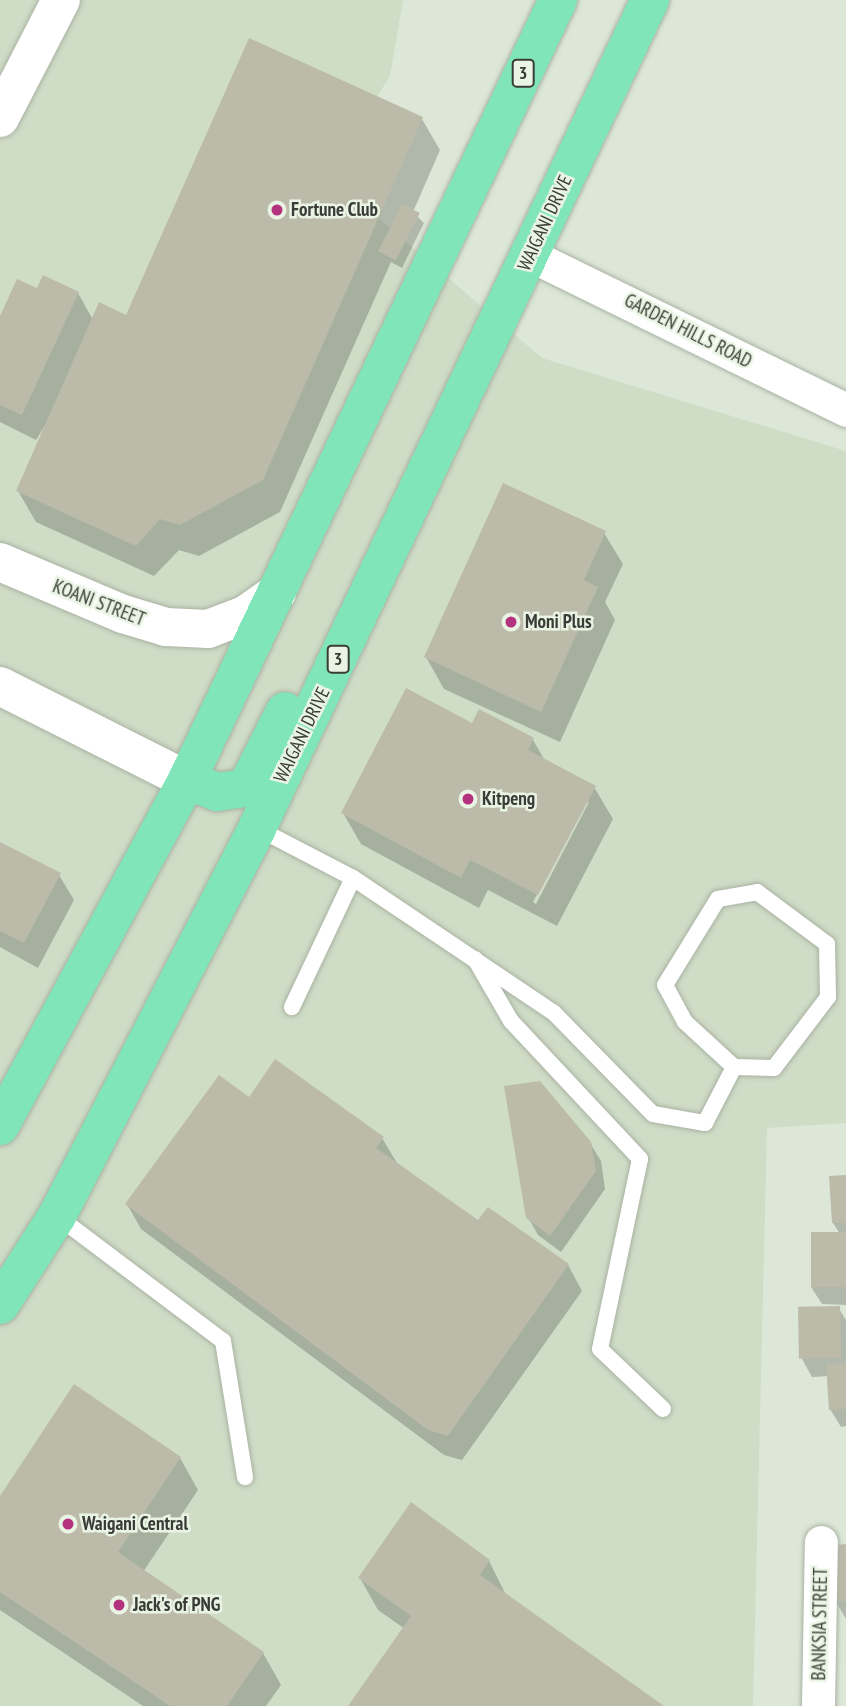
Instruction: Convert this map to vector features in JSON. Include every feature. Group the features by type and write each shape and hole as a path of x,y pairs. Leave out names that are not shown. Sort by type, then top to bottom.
{"highway":[{"name":"3","path":"0,1126 187,780 558,0"},
{"name":"WAIGANI DRIVE","path":"0,1305 57,1216 257,828 419,493 650,0"},
{"path":"187,780 217,792 246,788 381,519 419,493"}],"street":[{"path":"0,118 61,0"},
{"name":"GARDEN HILLS ROAD","path":"530,255 846,410"},
{"name":"KOANI STREET","path":"0,562 123,614 166,627 208,629 245,615 276,593"},
{"path":"0,685 187,780"},
{"name":"BANKSIA STREET","path":"818,1706 821,1542"}],"lane":[{"path":"257,828 353,878 472,954 554,1013 653,1114 705,1123 734,1067"},
{"path":"292,1007 353,878"},
{"path":"757,892 827,944 828,997 774,1068 734,1067 685,1022 665,985 718,899 757,892"},
{"path":"472,954 511,1021 640,1159 600,1349 663,1409"},
{"path":"57,1216 223,1341 245,1477"}],"shaded area":[{"path":"0,0 403,0 390,76 328,175 542,358 846,451 846,1123 767,1128 753,1706 0,1706"}],"building":[{"name":"Fortune Club","path":"249,38 423,117 263,480 180,525 160,519 136,546 16,491 99,302 126,315"},
{"path":"402,204 420,213 396,260 378,251"},
{"path":"43,275 79,292 22,415 0,405 0,316 17,279 37,288"},
{"name":"Moni Plus","path":"503,483 606,531 584,580 598,587 541,712 424,657"},
{"name":"Kitpeng","path":"406,688 472,723 479,709 534,738 528,750 596,786 538,895 470,860 461,878 341,813"},
{"path":"0,842 61,873 24,943 0,931"},
{"path":"275,1059 384,1137 376,1148 478,1220 488,1207 569,1264 448,1436 428,1430 125,1204 219,1075 249,1097"},
{"path":"540,1081 591,1142 596,1171 550,1236 526,1218 504,1086"},
{"path":"846,1175 846,1223 832,1223 829,1176"},
{"path":"811,1232 846,1232 846,1287 811,1287"},
{"path":"840,1306 841,1358 799,1359 798,1307"},
{"path":"846,1363 846,1409 829,1410 826,1364"},
{"name":"Waigani Central","path":"74,1384 181,1457 118,1552 264,1652 227,1706 170,1706 0,1592 0,1496"},
{"path":"411,1502 490,1560 480,1575 664,1706 348,1706 411,1616 358,1578"},
{"path":"846,1544 846,1601 835,1603 828,1546"}],"place":[{"name":"Fortune Club","path":"277,210"},
{"name":"Moni Plus","path":"511,622"},
{"name":"Kitpeng","path":"468,799"},
{"name":"Waigani Central","path":"68,1524"},
{"name":"Jack's of PNG","path":"119,1605"}]}
